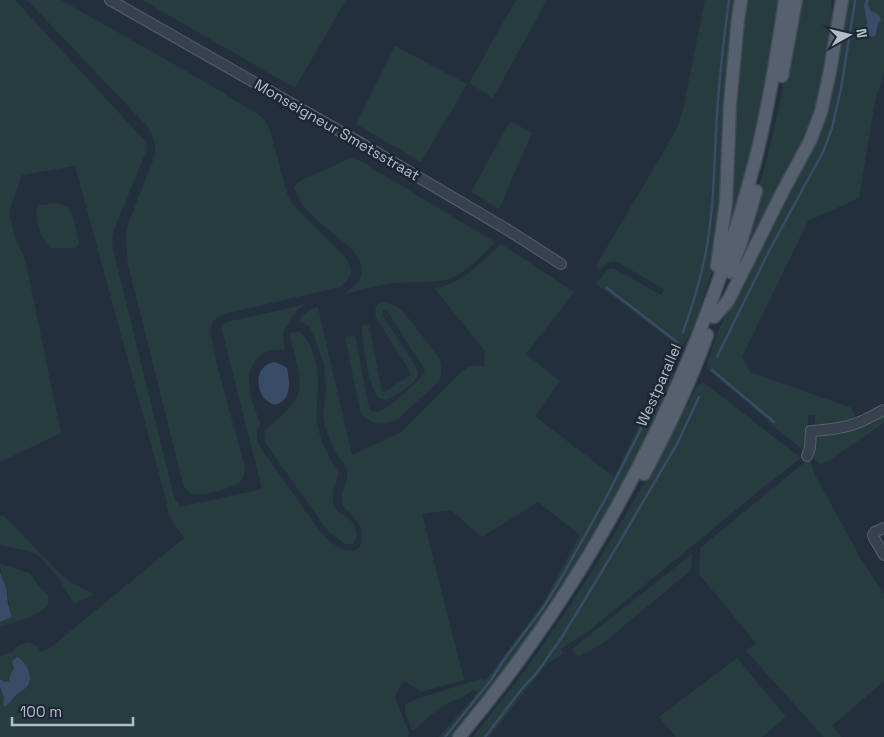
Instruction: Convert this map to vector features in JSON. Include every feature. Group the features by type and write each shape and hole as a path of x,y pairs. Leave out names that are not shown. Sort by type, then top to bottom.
{"main road":[{"path":"717,285 717,265 726,196 730,104 741,0"},
{"name":"Westparallel","path":"469,737 494,708 565,609 602,552 656,452 691,364 755,164 771,89 785,0"},
{"name":"Westparallel","path":"459,737 488,703 525,653 583,566 634,477 714,317 743,236 762,166 796,0"},
{"path":"714,317 728,300 810,141 821,112 842,0"}],"street":[{"name":"Monseigneur Smetsstraat","path":"110,0 366,146 508,230 561,264"},
{"path":"807,456 810,448 811,431 851,426 884,410"},
{"path":"884,528 873,535 884,556"}],"green space":[{"path":"0,0 15,0 145,141 147,149 114,230 112,245 175,501 178,501 180,507 262,489 222,330 223,325 227,322 307,304 296,312 283,332 285,350 273,350 262,353 254,362 251,370 249,377 250,393 260,423 257,438 260,447 321,533 330,542 344,550 354,551 360,547 362,539 361,528 342,505 342,493 347,480 346,467 337,455 325,427 323,415 326,390 324,364 309,326 300,322 300,320 305,313 318,307 352,455 401,432 458,375 470,366 485,367 485,351 434,288 462,278 501,244 574,292 526,354 560,381 536,417 614,477 666,367 674,371 669,390 634,463 575,571 456,737 439,737 478,691 473,690 460,699 451,701 414,730 412,730 405,712 405,705 413,700 477,680 486,680 546,598 580,535 538,502 482,537 451,510 422,514 464,680 424,691 420,691 406,682 401,684 395,698 409,733 408,737 0,737 0,687 4,698 3,705 18,695 30,682 28,671 23,661 15,658 12,661 14,669 9,681 5,682 0,679 0,656 12,652 19,645 27,642 36,645 40,652 50,648 184,538 169,516 75,166 22,175 9,212 15,239 25,258 61,433 0,462"},
{"path":"27,0 61,0 261,116 270,131 288,196 293,205 347,259 351,271 347,281 340,287 224,314 213,321 210,329 216,361 244,466 242,480 231,487 210,493 194,494 190,493 184,486 128,265 126,236 128,224 154,158 155,145 153,138 147,126"},
{"path":"142,0 346,0 295,88"},
{"path":"516,0 547,0 493,98 469,83"},
{"path":"705,0 738,0 725,184 713,269 696,321 685,345 683,344 681,348 596,284 607,270 613,268 661,295 664,289 617,262 608,263 598,272 597,264 677,129 683,110"},
{"path":"743,0 782,0 782,18 741,200 723,244"},
{"path":"800,0 831,0 831,34 819,104 808,136 723,302 767,160"},
{"path":"845,0 865,0 867,23 865,28 877,32 879,22 869,7 869,0 884,0 884,73 875,101 859,198 808,221 742,357 750,372 852,408 856,420 849,423 818,426 815,423 815,415 808,415 808,446 803,450 707,369 707,364 718,331 745,273 807,158"},
{"path":"395,46 467,84 421,162 356,124"},
{"path":"510,121 532,133 499,209 471,192"},
{"path":"353,157 495,242 478,260 451,278 387,284 345,294 356,285 361,277 362,270 359,259 348,246 310,214 297,196 294,187 298,182"},
{"path":"56,203 68,207 73,217 79,244 76,248 50,248 41,235 36,211 40,205"},
{"path":"385,302 402,310 440,359 441,371 438,382 399,418 381,424 374,423 363,416 360,410 345,337 355,335 368,404 370,410 374,412 380,412 399,398 418,380 425,370 389,314 386,310 383,310 383,316 415,365 418,374 408,387 388,399 380,399 376,394 369,376 361,326 369,325 382,392 385,392 410,375 409,370 376,317 376,306"},
{"path":"299,331 311,347 317,368 316,416 319,434 339,474 333,494 334,506 337,511 354,525 357,536 353,544 345,544 328,531 266,444 264,438 265,430 290,407 299,391 298,372 290,336 291,333"},
{"path":"702,381 801,458 590,630 561,649 563,654 546,664 489,737 473,737 524,672 598,562 669,440 698,384 700,385"},
{"path":"884,414 884,423 828,461 820,464 812,457 815,437 819,434"},
{"path":"806,461 811,463 815,475 861,559 884,594 884,681 832,726 841,737 824,737 746,651 756,643 699,574 700,548"},
{"path":"3,515 68,581 94,594 74,604 58,577 39,556 28,551 0,545 0,516"},
{"path":"692,554 691,570 602,644 578,657 572,649"},
{"path":"0,564 30,573 48,595 48,603 45,608 34,615 0,627 0,622 12,616"},
{"path":"737,658 786,717 762,737 676,737 659,717"}],"water":[{"path":"865,0 869,0 868,5 871,11 879,15 881,20 878,24 876,35 872,37 867,35 864,30 867,23"},
{"path":"274,362 287,368 289,385 284,400 274,405 262,395 259,375 264,367"},
{"path":"0,572 6,587 12,617 0,622"},
{"path":"17,657 23,661 28,669 30,681 26,688 4,707 0,679 5,682 9,681 14,669 12,661"}],"waterway":[{"path":"683,332 699,282 709,232 713,195 719,83 729,0"},
{"path":"717,357 769,251 824,150 832,128 841,89 855,1"},
{"path":"607,288 677,342"},
{"path":"445,737 491,680 543,608 559,582 608,494 665,379 668,369"},
{"path":"712,370 774,422"},
{"path":"485,737 524,686 536,674 562,637 677,444 699,397"}]}
